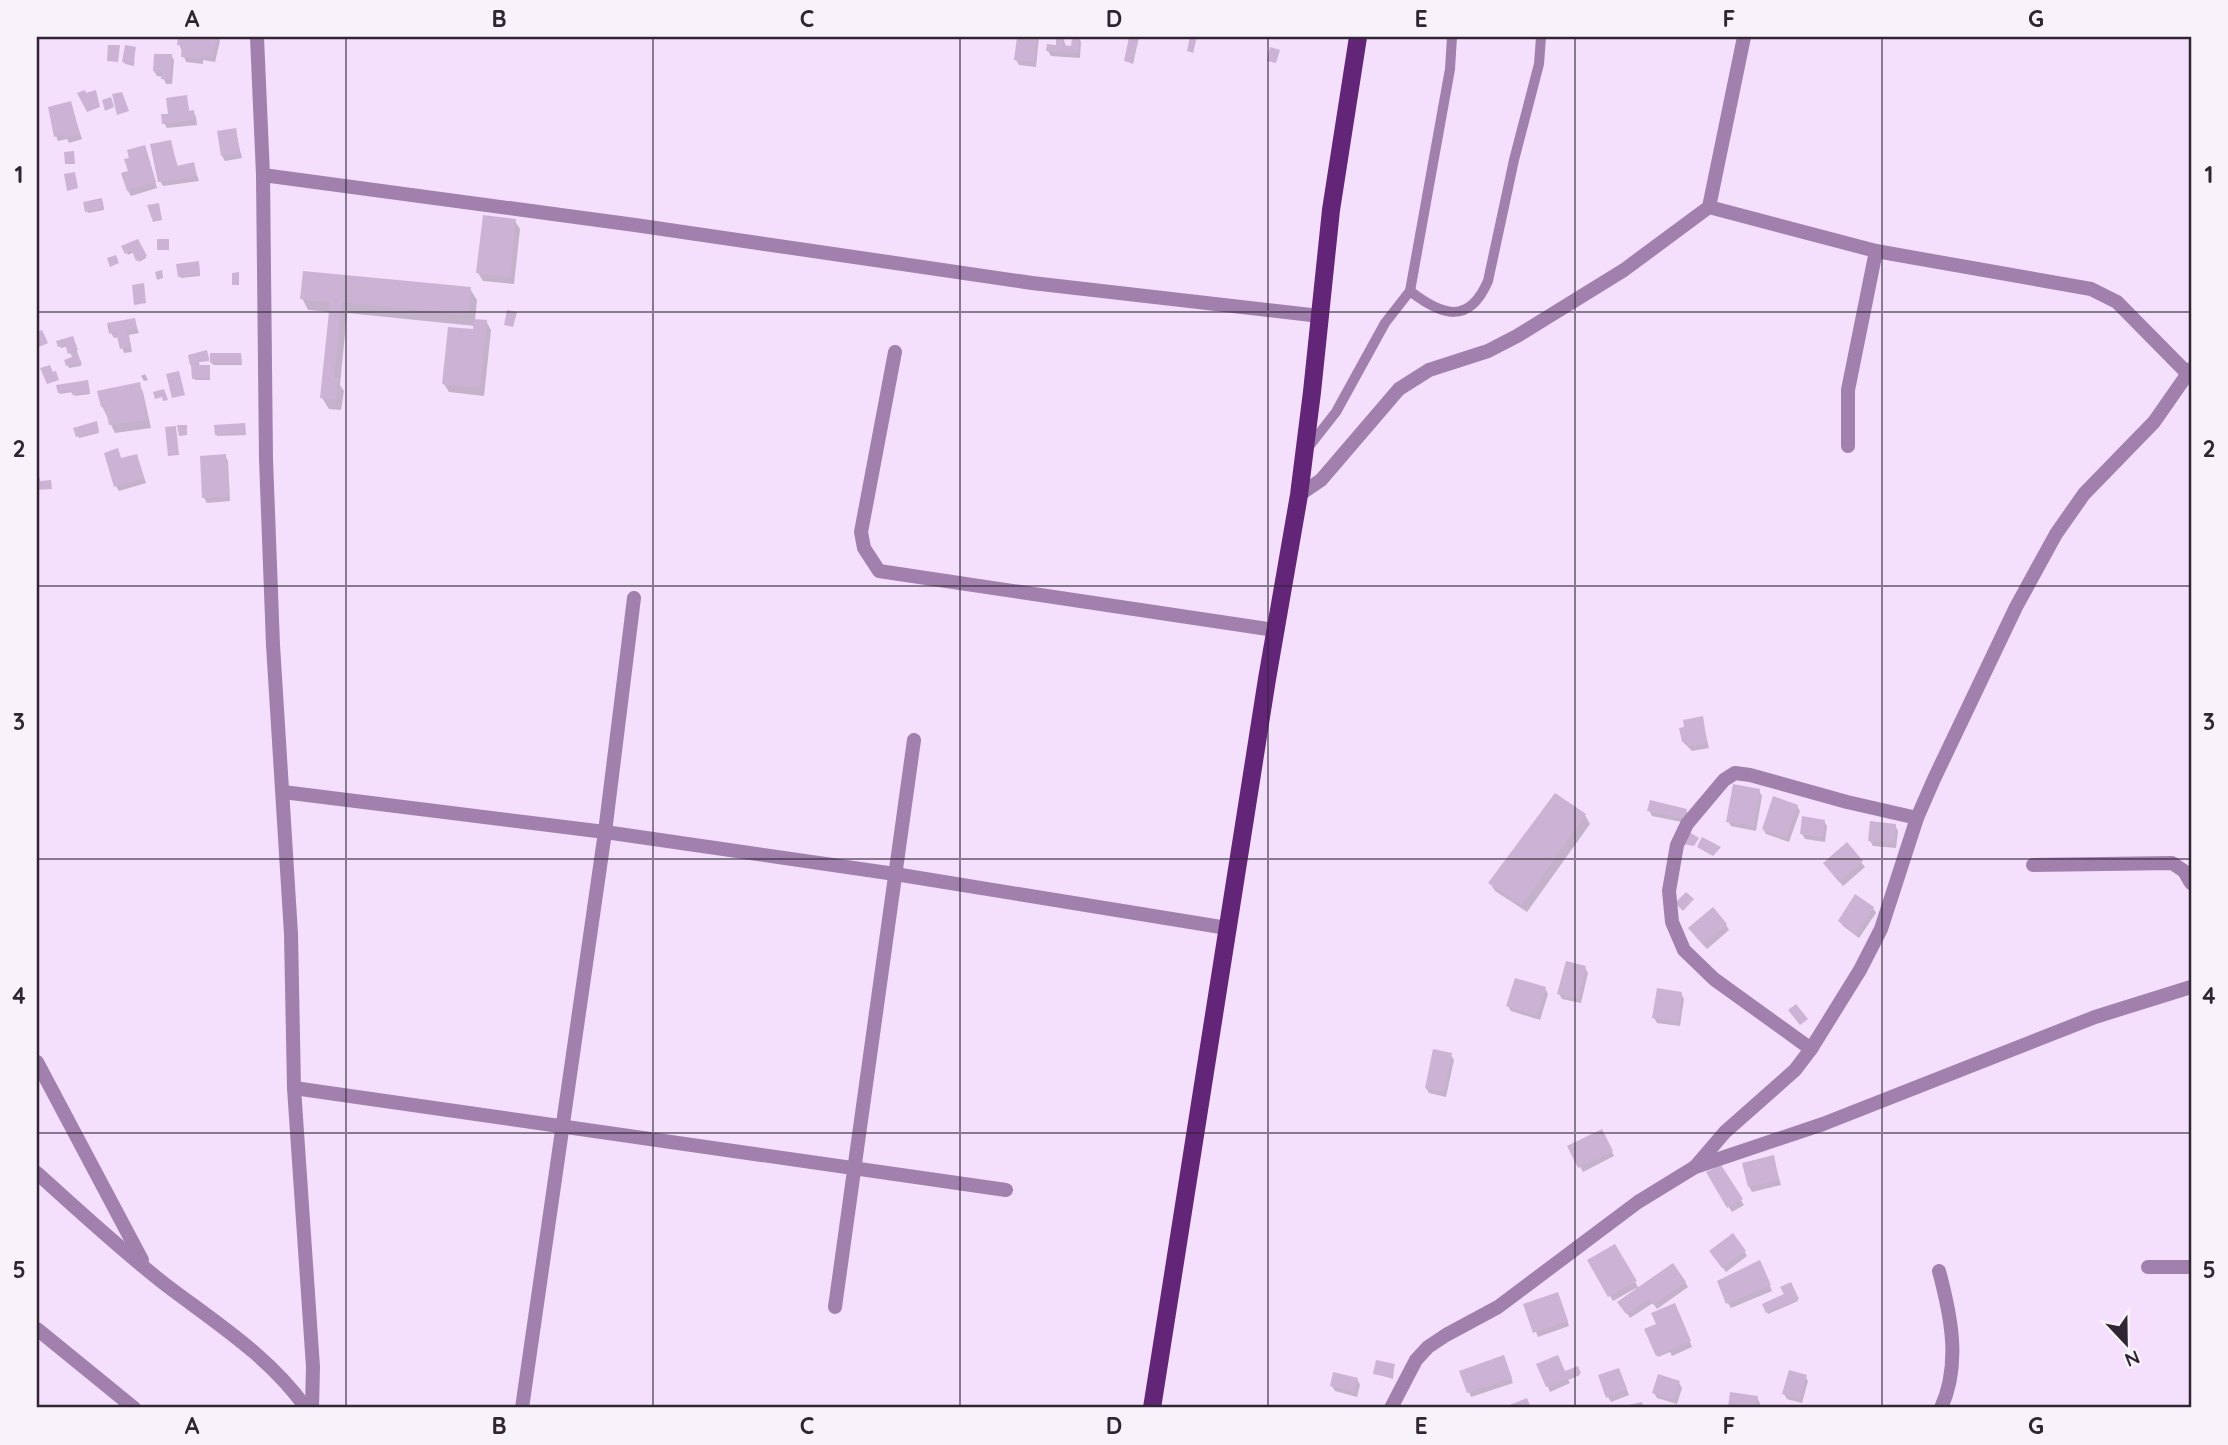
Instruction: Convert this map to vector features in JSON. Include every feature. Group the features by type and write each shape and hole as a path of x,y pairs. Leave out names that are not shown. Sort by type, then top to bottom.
{"main road":[{"path":"1152,1408 1227,928 1299,495 1331,210 1358,37"}],"street":[{"path":"257,37 263,175 267,472 273,645 291,934 294,1088 313,1367 313,1408"},
{"path":"1299,495 1321,480 1399,389 1429,370 1488,351 1517,336 1624,270 1709,207 1744,37"},
{"path":"263,175 635,225 1032,283 1320,316"},
{"path":"1695,1167 1725,1132 1795,1070 1811,1049 1860,970 1881,929 1917,818 1934,779 2010,619 2056,534 2084,494 2154,422 2190,371 2117,302 2091,289 1876,251 1709,207"},
{"path":"1848,446 1848,390 1876,251"},
{"path":"895,352 861,532 864,548 878,571 1275,630"},
{"path":"522,1408 605,832 634,598"},
{"path":"835,1307 914,740"},
{"path":"1811,1049 1714,979 1684,950 1672,922 1669,891 1677,845 1687,824 1724,780 1735,773 1917,818"},
{"path":"282,792 605,832 895,874 1227,928"},
{"path":"2033,865 2172,863 2183,871 2191,883"},
{"path":"1391,1408 1416,1360 1428,1347 1497,1307 1639,1202 1695,1167 1823,1124 2095,1017 2191,987"},
{"path":"37,1062 145,1267"},
{"path":"294,1088 1006,1190"},
{"path":"37,1173 145,1267 252,1349 288,1383 306,1408"},
{"path":"2148,1267 2191,1267"},
{"path":"1939,1270 1947,1300 1954,1353 1946,1396 1941,1408"},
{"path":"37,1329 134,1408"}],"lane":[{"path":"1303,453 1336,412 1385,323 1410,291 1450,69 1452,37"},
{"path":"1410,291 1430,307 1447,313 1467,308 1481,297 1488,281 1514,160 1539,64 1541,37"}],"building":[{"path":"178,37 218,37 213,57 181,57 182,45 177,45"},
{"path":"1017,37 1037,37 1034,62 1014,60"},
{"path":"1056,37 1064,37 1063,45 1071,46 1072,37 1079,37 1078,53 1046,51 1047,44 1056,45"},
{"path":"1129,37 1138,37 1132,63 1124,61"},
{"path":"1190,37 1197,37 1193,53 1187,51"},
{"path":"108,45 120,45 118,62 107,61"},
{"path":"125,45 136,47 133,64 122,62"},
{"path":"1270,47 1280,50 1276,63 1267,61"},
{"path":"154,54 172,54 170,80 161,79 162,72 153,71"},
{"path":"85,90 86,93 96,90 100,107 87,112 77,93"},
{"path":"122,92 129,111 117,115 112,94"},
{"path":"187,95 189,111 194,110 195,120 162,124 161,114 168,114 166,98"},
{"path":"111,97 114,107 105,111 102,100"},
{"path":"71,101 80,134 65,138 64,134 54,137 48,107"},
{"path":"236,128 240,153 221,156 217,131"},
{"path":"171,140 177,166 194,162 197,176 158,182 150,144"},
{"path":"145,145 156,182 127,191 121,173 128,171 124,159 129,158 127,150"},
{"path":"74,151 75,164 65,164 64,152"},
{"path":"75,172 78,188 67,191 64,174"},
{"path":"102,198 104,208 85,212 83,202"},
{"path":"159,203 162,220 153,222 147,205"},
{"path":"483,215 516,219 510,277 476,273"},
{"path":"138,239 147,256 136,261 132,251 125,254 121,246"},
{"path":"157,239 169,239 169,250 157,250"},
{"path":"116,255 119,263 110,267 107,258"},
{"path":"199,261 200,274 178,277 176,264"},
{"path":"162,270 163,278 157,280 155,272"},
{"path":"303,271 471,287 468,315 342,302 334,378 338,378 336,400 320,398 330,302 300,299"},
{"path":"239,272 239,285 232,285 232,273"},
{"path":"144,283 146,303 134,305 132,285"},
{"path":"507,310 517,312 513,327 504,325"},
{"path":"135,318 137,328 127,330 131,346 120,349 116,332 109,334 107,323"},
{"path":"474,319 487,320 480,388 442,384 448,327 473,329"},
{"path":"42,330 48,343 39,347 37,332"},
{"path":"73,336 78,350 68,354 65,345 58,347 56,341"},
{"path":"207,350 209,359 190,365 188,355"},
{"path":"77,352 82,364 66,366 64,360"},
{"path":"210,353 241,353 242,363 210,363"},
{"path":"50,365 59,380 47,384 40,368"},
{"path":"191,365 210,365 210,378 192,379"},
{"path":"179,371 185,395 172,398 166,374"},
{"path":"88,380 90,392 72,395 71,390 58,393 56,385"},
{"path":"140,382 147,420 109,425 105,406 101,407 97,391"},
{"path":"164,389 168,400 163,401 162,397 155,399 153,392"},
{"path":"97,421 99,431 76,437 73,428"},
{"path":"245,423 246,433 215,435 214,425"},
{"path":"177,425 187,425 187,435 179,436"},
{"path":"176,426 179,455 168,456 165,427"},
{"path":"118,448 121,458 137,454 144,478 114,487 104,453"},
{"path":"226,454 229,497 202,498 200,456"},
{"path":"37,478 40,478 40,481 51,480 52,489 37,490"},
{"path":"1703,716 1707,743 1687,746 1686,741 1682,742 1679,728 1684,727 1683,720"},
{"path":"1733,784 1760,789 1754,826 1726,822"},
{"path":"1555,793 1586,814 1522,905 1488,883"},
{"path":"1773,796 1798,805 1786,838 1762,829"},
{"path":"1650,800 1687,809 1684,819 1647,811"},
{"path":"1802,816 1825,820 1823,837 1800,834"},
{"path":"1870,821 1896,824 1894,843 1868,841"},
{"path":"1689,832 1699,838 1694,846 1683,844"},
{"path":"1702,837 1721,847 1713,856 1697,847"},
{"path":"1847,842 1863,861 1839,882 1823,863"},
{"path":"1686,892 1694,899 1683,911 1675,903"},
{"path":"1855,894 1874,907 1856,934 1838,921"},
{"path":"1713,907 1727,924 1703,945 1688,928"},
{"path":"1566,961 1586,966 1578,999 1557,994"},
{"path":"1515,978 1546,987 1537,1016 1506,1006"},
{"path":"1657,988 1682,992 1678,1022 1652,1018"},
{"path":"1796,1004 1808,1019 1800,1025 1788,1010"},
{"path":"1433,1049 1452,1053 1444,1092 1425,1088"},
{"path":"1602,1129 1613,1151 1578,1168 1567,1146"},
{"path":"1774,1155 1779,1180 1748,1187 1742,1163"},
{"path":"1721,1165 1743,1199 1727,1208 1706,1172"},
{"path":"1733,1233 1746,1251 1722,1268 1709,1251"},
{"path":"1615,1244 1637,1281 1608,1297 1587,1260"},
{"path":"1760,1260 1771,1285 1726,1304 1717,1281"},
{"path":"1673,1263 1686,1282 1653,1305 1649,1299 1626,1314 1617,1302"},
{"path":"1791,1282 1799,1299 1766,1313 1762,1304 1784,1294 1780,1287"},
{"path":"1558,1292 1568,1321 1533,1333 1523,1304"},
{"path":"1675,1303 1691,1341 1656,1356 1644,1329 1656,1324 1651,1313"},
{"path":"1504,1355 1512,1378 1467,1393 1459,1371"},
{"path":"1558,1355 1565,1371 1578,1366 1581,1373 1546,1387 1536,1364"},
{"path":"1376,1360 1395,1364 1392,1378 1373,1374"},
{"path":"1619,1368 1627,1389 1606,1398 1598,1375"},
{"path":"1789,1370 1807,1375 1799,1399 1782,1394"},
{"path":"1333,1372 1358,1378 1354,1392 1330,1386"},
{"path":"1658,1374 1680,1381 1674,1400 1652,1393"},
{"path":"1730,1392 1758,1396 1756,1408 1728,1408"},
{"path":"1527,1398 1531,1408 1502,1408"},
{"path":"1642,1402 1644,1408 1620,1408 1620,1407"}]}
